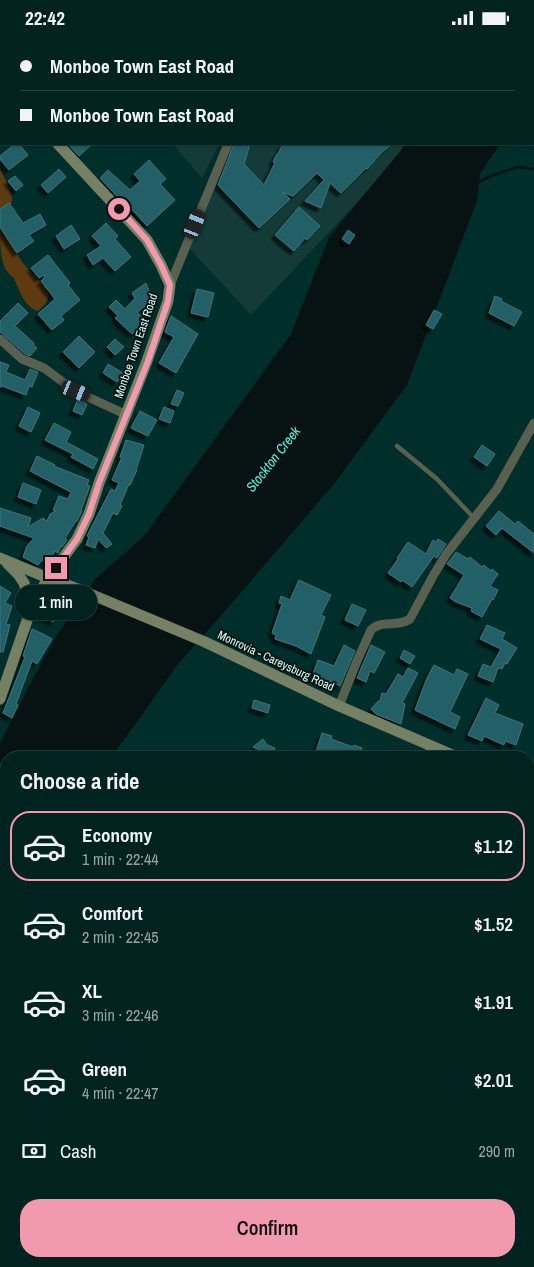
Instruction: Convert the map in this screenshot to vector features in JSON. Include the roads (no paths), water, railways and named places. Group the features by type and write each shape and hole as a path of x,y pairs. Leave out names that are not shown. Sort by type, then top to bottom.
{"street":[{"name":"Monboe Town East Road","path":"0,699 31,609 48,578 77,539 89,514 99,483 148,361 168,301 170,285 147,240 59,145"},
{"path":"170,285 228,145"},
{"path":"0,339 22,359 44,368 76,391 127,415"},
{"path":"339,706 371,630 379,625 403,623 410,619 433,576 448,553 497,489 534,423"},
{"path":"2,559 18,574 24,583 31,609"},
{"name":"Monrovia - Careysburg Road","path":"2,559 205,643 339,706 427,751"}],"lane":[{"path":"397,446 437,479 474,518"}],"water":[{"name":"Stockton Creek","path":"404,145 499,145 480,174 477,201 407,385 334,484 177,665 115,751 0,751 0,743 55,638 96,578 145,535 291,334 329,237"}],"waterway":[{"path":"476,183 517,167 534,169"}]}
